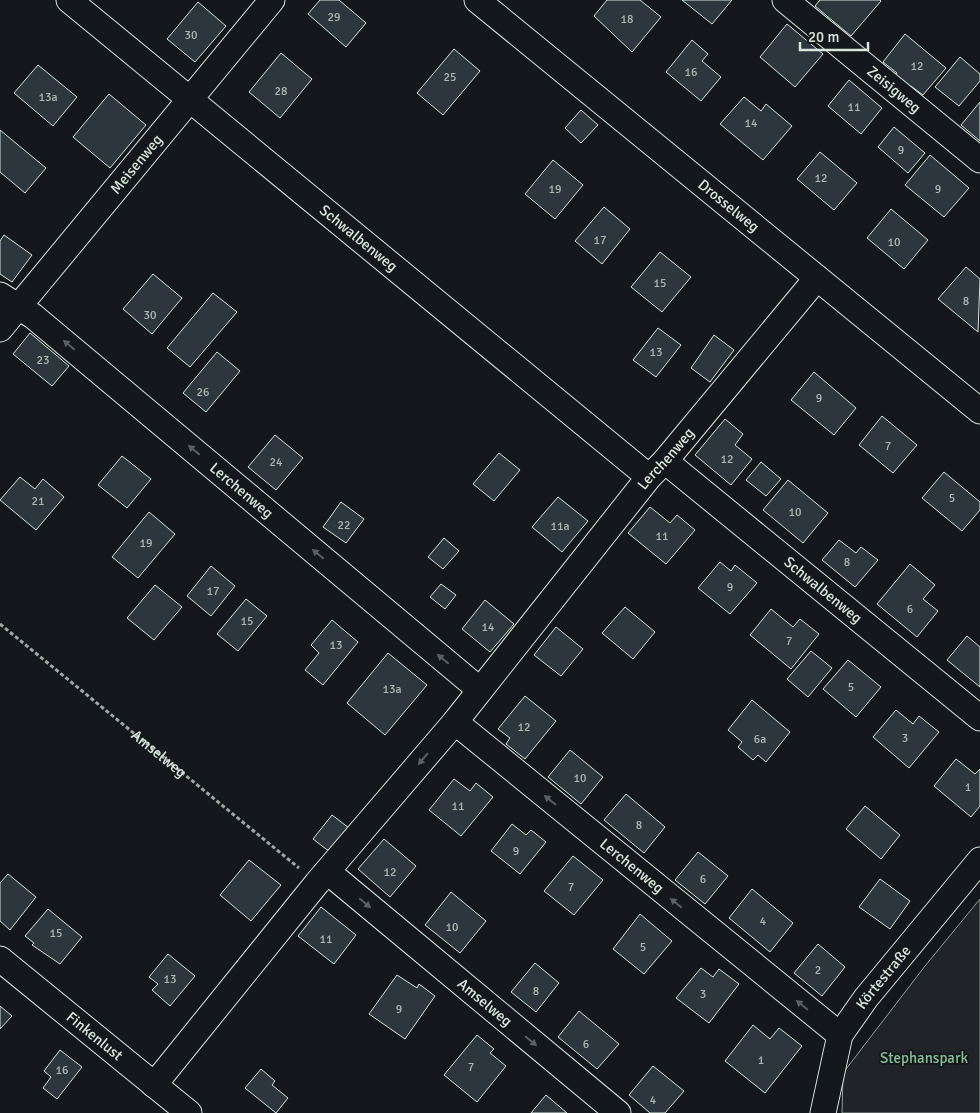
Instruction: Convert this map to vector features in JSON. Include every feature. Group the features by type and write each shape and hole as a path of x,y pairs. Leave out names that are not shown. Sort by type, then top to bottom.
{"street":[{"name":"Schwalbenweg","path":"69,0 657,469 980,718"},
{"name":"Meisenweg","path":"0,329 9,300 190,98 272,0"},
{"name":"Drosselweg","path":"478,0 980,411"},
{"name":"Zeisigweg","path":"785,0 980,160"},
{"name":"Lerchenweg","path":"817,278 657,469 455,722 840,1035"},
{"name":"Lerchenweg","path":"9,300 34,316 480,690"},
{"path":"154,1085 322,877 455,722"},
{"name":"Körtestraße","path":"823,1113 840,1035 866,998 980,860"},
{"name":"Amselweg","path":"322,877 618,1113"},
{"name":"Finkenlust","path":"0,959 189,1113"}],"path":[{"name":"Amselweg","path":"0,624 322,877"}],"green space":[{"name":"Stephanspark","path":"980,899 980,1113 842,1113 843,1073 925,966"}],"building":[{"path":"320,0 339,0 366,23 346,47 308,14"},
{"path":"607,0 640,0 661,17 632,52 594,16"},
{"path":"682,0 732,0 712,24"},
{"path":"820,0 881,1 851,36 815,6"},
{"path":"198,2 226,26 195,62 167,39"},
{"path":"787,24 823,54 795,87 760,57"},
{"path":"905,34 946,68 923,95 911,86 909,88 895,76 897,73 883,62"},
{"path":"692,40 708,54 702,61 721,77 701,101 666,72"},
{"path":"454,49 480,71 443,115 417,93"},
{"path":"281,53 312,79 280,118 249,92"},
{"path":"960,57 980,74 980,81 959,106 935,87"},
{"path":"38,65 77,97 53,126 14,93"},
{"path":"849,80 882,108 861,134 828,106"},
{"path":"109,94 146,125 110,168 73,137"},
{"path":"744,97 761,111 766,104 792,126 763,160 720,124"},
{"path":"980,102 980,141 961,125"},
{"path":"581,110 598,125 581,143 565,128"},
{"path":"894,127 925,153 908,173 878,147"},
{"path":"0,130 46,168 25,193 0,172"},
{"path":"820,152 857,183 834,210 797,179"},
{"path":"930,155 969,188 944,217 905,185"},
{"path":"553,160 583,185 555,219 525,194"},
{"path":"604,207 630,229 602,264 575,241"},
{"path":"891,209 928,240 904,269 867,238"},
{"path":"4,235 32,255 12,282 0,274 0,241"},
{"path":"660,252 691,277 662,312 631,287"},
{"path":"966,267 980,279 978,332 938,299"},
{"path":"153,274 182,298 152,334 123,309"},
{"path":"213,293 237,312 190,367 167,348"},
{"path":"658,328 681,345 656,377 633,360"},
{"path":"30,333 69,366 52,386 13,354"},
{"path":"714,335 734,350 710,382 691,368"},
{"path":"217,352 240,371 206,412 183,393"},
{"path":"814,372 856,408 834,435 791,400"},
{"path":"882,416 917,445 893,473 859,445"},
{"path":"725,419 743,434 735,445 752,459 731,485 695,455"},
{"path":"275,435 303,458 276,490 248,467"},
{"path":"499,453 520,470 494,501 473,484"},
{"path":"122,456 151,479 127,508 98,485"},
{"path":"761,462 781,479 766,496 746,480"},
{"path":"944,472 980,502 980,510 962,531 922,498"},
{"path":"20,477 35,489 43,479 64,497 36,530 0,500"},
{"path":"788,480 828,513 803,543 763,510"},
{"path":"558,497 588,521 562,552 532,527"},
{"path":"341,502 364,519 346,543 323,527"},
{"path":"650,507 670,523 677,515 695,530 666,564 628,533"},
{"path":"149,512 175,534 138,578 112,557"},
{"path":"444,538 459,551 443,569 428,557"},
{"path":"839,540 856,553 861,547 878,560 855,587 822,560"},
{"path":"720,562 731,571 735,565 757,583 730,614 698,588"},
{"path":"910,564 935,585 923,599 938,611 917,637 877,604"},
{"path":"211,566 235,586 211,616 187,596"},
{"path":"441,584 456,595 445,609 430,597"},
{"path":"155,585 182,607 154,640 127,618"},
{"path":"246,599 267,616 238,651 217,634"},
{"path":"485,600 514,624 490,652 462,629"},
{"path":"625,607 655,632 633,659 602,633"},
{"path":"771,609 793,627 800,619 819,634 791,669 750,635"},
{"path":"332,620 358,642 323,685 305,670 319,653 311,645"},
{"path":"556,627 583,649 561,676 534,655"},
{"path":"967,636 980,647 980,687 947,660"},
{"path":"811,651 832,668 808,697 787,679"},
{"path":"388,653 427,685 385,735 347,703"},
{"path":"848,660 881,687 856,717 823,689"},
{"path":"525,696 556,721 525,759 506,744 510,738 498,729"},
{"path":"752,700 790,732 766,762 758,755 753,760 738,747 742,742 728,730"},
{"path":"896,710 913,724 919,716 939,732 909,768 873,737"},
{"path":"570,750 603,777 581,804 548,777"},
{"path":"956,759 975,774 980,769 980,806 971,817 934,786"},
{"path":"454,779 470,791 476,783 493,797 461,836 429,810"},
{"path":"626,794 665,827 644,853 604,820"},
{"path":"865,806 900,835 881,859 846,829"},
{"path":"332,815 349,828 330,852 313,839"},
{"path":"512,824 526,835 531,830 546,842 520,874 491,851"},
{"path":"384,839 416,866 390,897 358,869"},
{"path":"698,852 728,876 705,904 675,880"},
{"path":"573,856 603,880 574,915 544,891"},
{"path":"249,860 281,885 251,921 220,895"},
{"path":"8,874 36,897 10,930 0,921 0,883"},
{"path":"880,879 910,901 890,929 859,907"},
{"path":"752,889 793,923 770,952 729,918"},
{"path":"451,892 486,921 460,953 425,925"},
{"path":"321,907 356,935 334,964 298,936"},
{"path":"48,909 82,937 60,964 32,945 34,943 25,936"},
{"path":"640,914 672,941 644,974 613,949"},
{"path":"818,944 845,967 822,996 794,973"},
{"path":"168,954 195,976 170,1006 152,990 158,984 149,977"},
{"path":"535,963 559,983 536,1012 511,992"},
{"path":"701,968 713,977 719,969 739,984 709,1023 676,998"},
{"path":"397,975 417,988 419,984 435,996 405,1039 369,1014"},
{"path":"0,1006 12,1016 0,1029"},
{"path":"579,1011 619,1044 597,1069 558,1037"},
{"path":"753,1025 770,1039 779,1028 802,1046 765,1093 725,1061"},
{"path":"477,1035 494,1049 490,1053 506,1066 477,1102 444,1075"},
{"path":"60,1050 82,1067 57,1099 43,1088 51,1077 44,1071"},
{"path":"653,1066 684,1091 665,1113 650,1113 629,1095"},
{"path":"261,1069 275,1081 272,1085 288,1098 276,1113 245,1088"},
{"path":"546,1095 567,1113 531,1113"}]}
